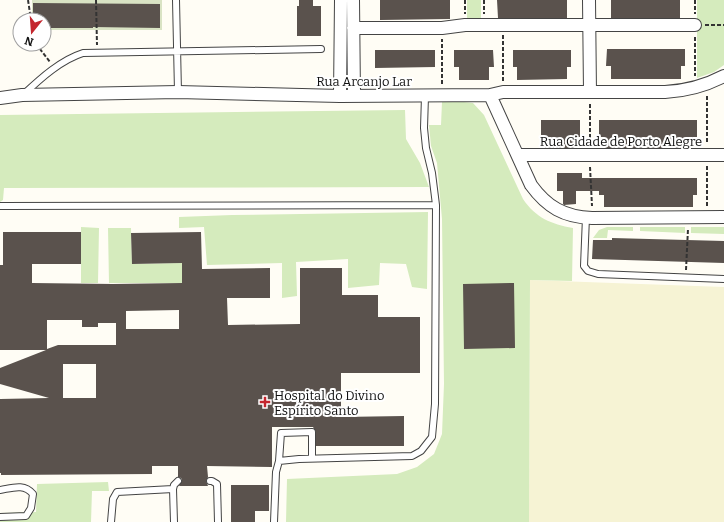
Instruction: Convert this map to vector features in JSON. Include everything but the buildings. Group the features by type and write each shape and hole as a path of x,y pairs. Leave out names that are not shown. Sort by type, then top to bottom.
{"street":[{"path":"340,96 342,0"},
{"path":"353,0 354,96"},
{"path":"589,0 590,92"},
{"path":"353,28 442,28 465,25 695,25"},
{"name":"Rua Arcanjo Lar","path":"0,98 22,95 178,92 340,96 425,96 490,95 503,92 664,92 680,91 701,86 724,76"},
{"path":"490,95 531,184 544,200 561,211 577,217 589,218 724,217"},
{"name":"Rua Cidade de Porto Alegre","path":"518,155 724,155"}],"lane":[{"path":"176,0 178,92"},
{"path":"22,95 55,68 76,55 83,53 321,49"},
{"path":"280,461 312,458 412,456 421,451 432,437 435,404 436,205 432,173 426,148 424,128 425,96"},
{"path":"0,206 436,205"},
{"path":"589,218 584,266 588,271 598,274 724,279"},
{"path":"274,522 276,472 280,461 281,433 312,432 312,458"},
{"path":"174,522 173,489 178,481"},
{"path":"210,481 217,484 218,522"},
{"path":"0,490 20,486 29,489 33,494 31,508 26,516 0,517"},
{"path":"111,522 113,499 117,492 173,489"}],"path":[{"path":"28,0 30,12"},
{"path":"96,0 97,52"},
{"path":"695,0 695,25 707,155 707,217"},
{"path":"503,25 503,92"},
{"path":"695,25 724,25"},
{"path":"442,28 442,95"},
{"path":"42,52 55,68"},
{"path":"589,218 590,92"},
{"path":"686,262 688,231"}],"shaded area":[{"path":"530,280 724,287 724,522 529,522"}],"green space":[{"path":"32,0 162,0 162,30 52,30 52,12 32,12"},
{"path":"467,0 481,0 481,19 467,19"},
{"path":"697,0 724,0 724,65 714,72 697,78"},
{"path":"455,101 473,103 484,115 523,199 528,206 533,211 551,222 573,228 572,281 530,280 529,522 286,522 287,479 397,474 417,467 434,454 442,434 444,384 442,219 437,163 431,146 429,125 441,125 442,102"},
{"path":"405,110 406,139 420,163 429,187 4,188 3,200 0,202 0,115"},
{"path":"428,212 427,289 412,287 406,264 380,263 379,285 348,288 348,259 296,262 297,296 282,298 282,263 207,265 204,227 179,228 179,217"},
{"path":"81,227 99,228 98,283 81,283"},
{"path":"607,227 633,227 633,231 608,230 607,238 593,238 599,230"},
{"path":"640,227 685,227 685,233 640,231"},
{"path":"691,227 724,227 724,234 691,233"},
{"path":"108,228 131,228 132,264 182,263 182,283 109,283"},
{"path":"108,482 109,491 92,491 91,522 0,522 0,513 36,512 37,484"}],"place":[{"name":"Hospital do Divino Espírito Santo","path":"265,402"}]}
